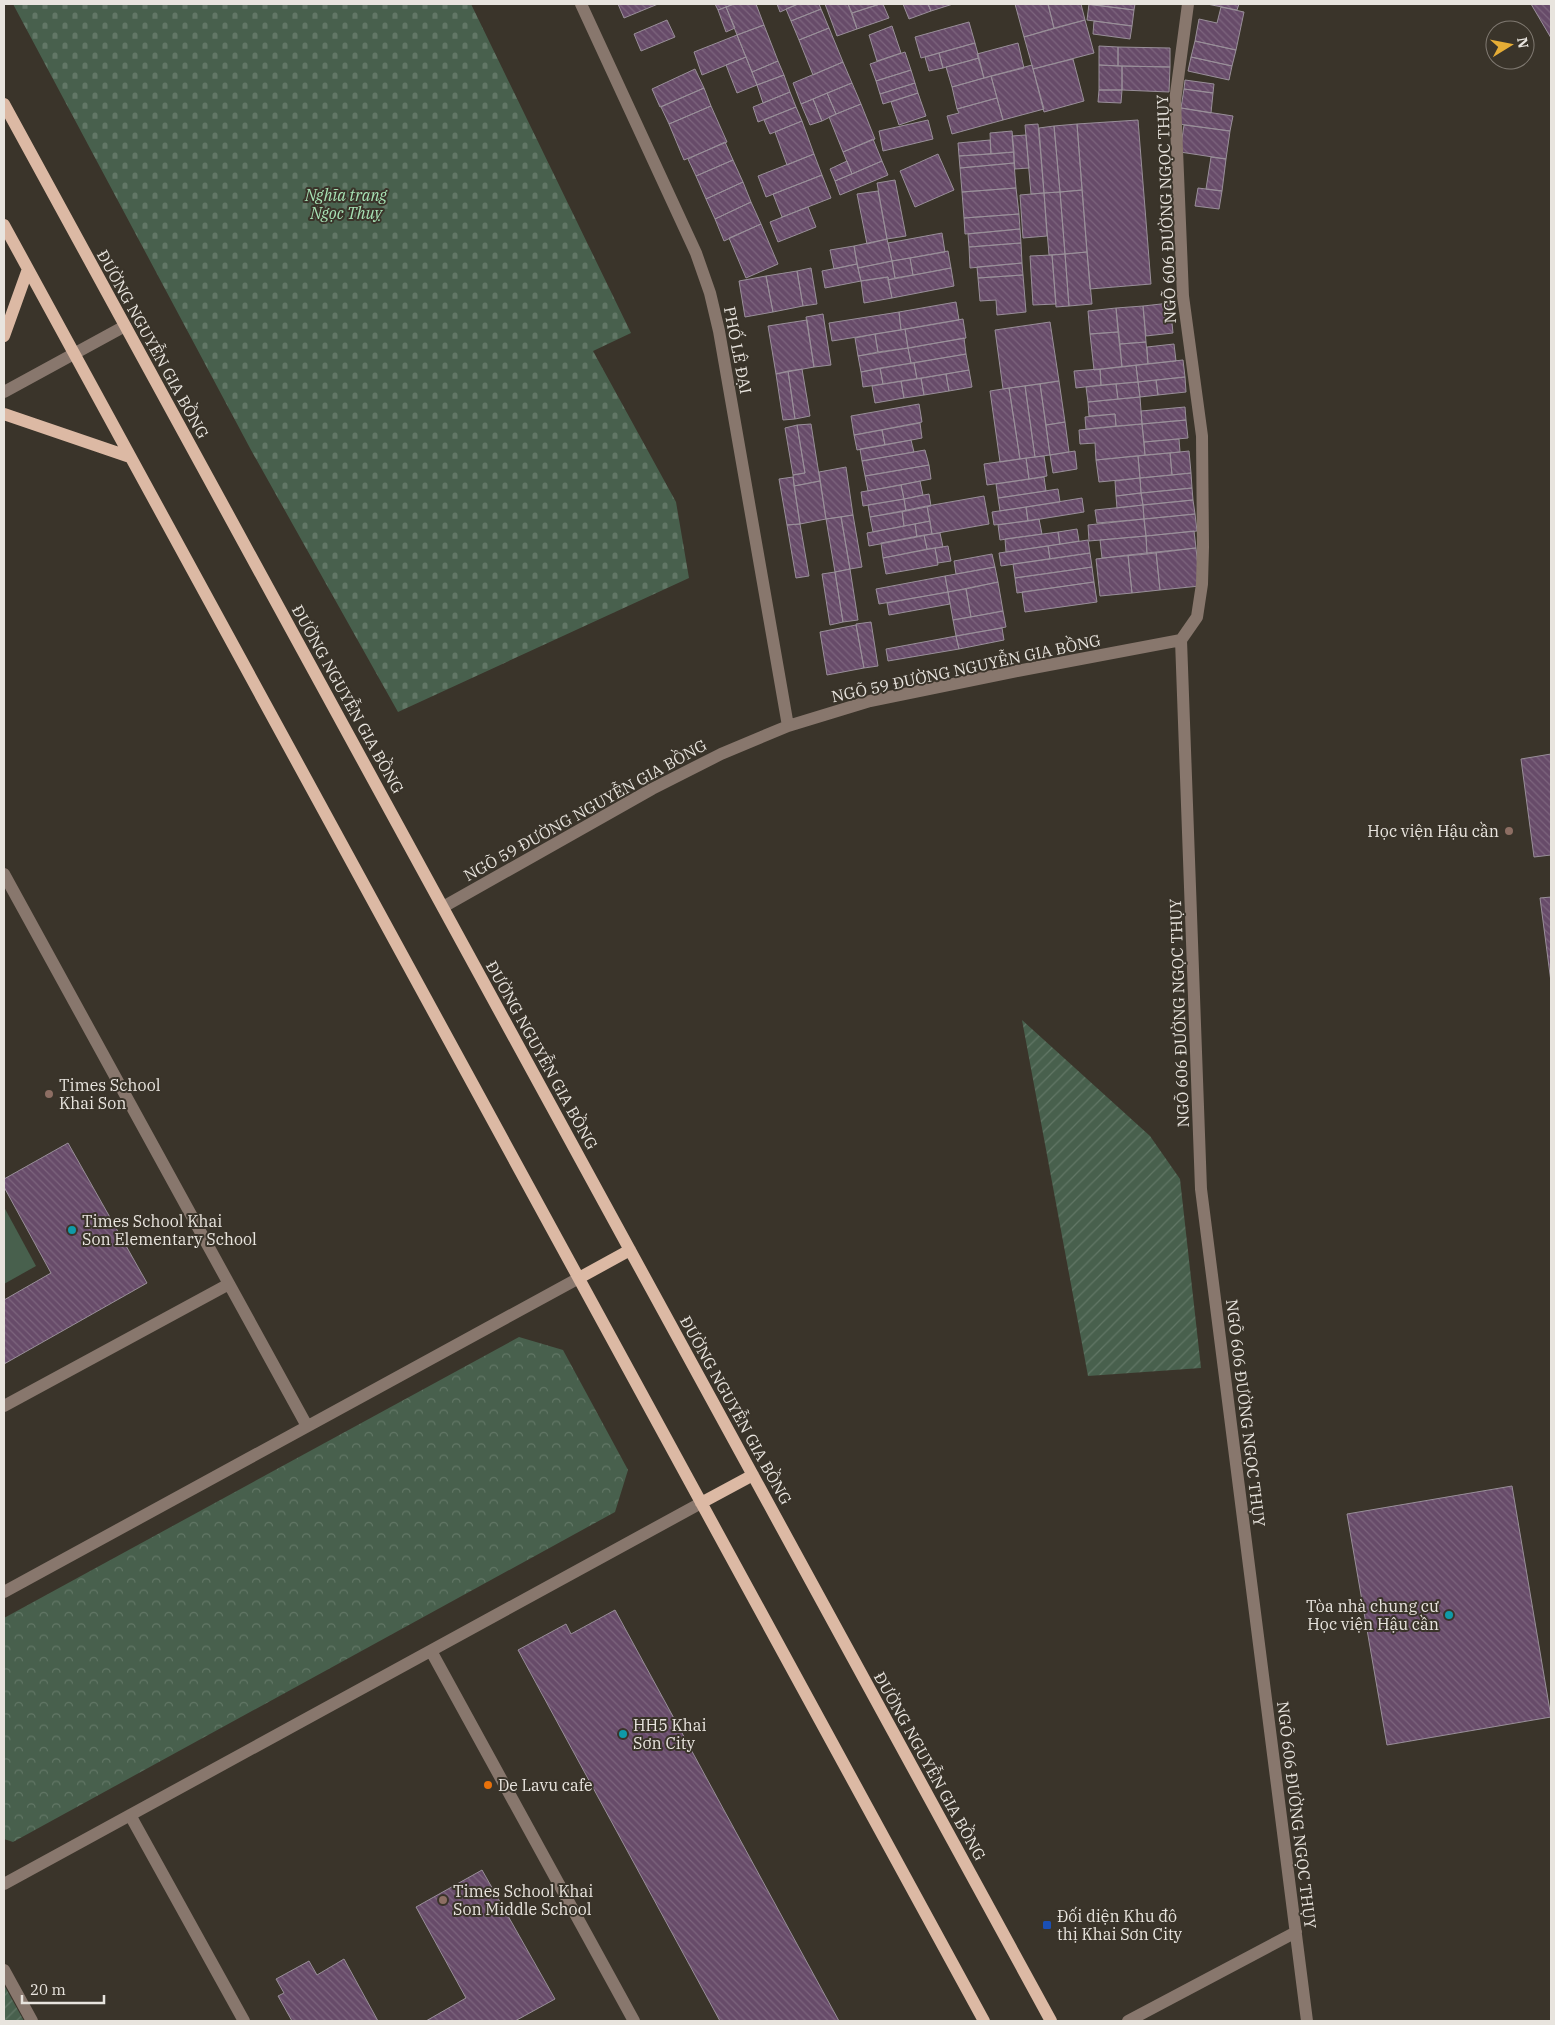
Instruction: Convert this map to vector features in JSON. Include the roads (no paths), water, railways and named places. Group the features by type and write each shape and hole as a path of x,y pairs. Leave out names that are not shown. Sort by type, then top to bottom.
{"main road":[{"name":"ĐƯỜNG NGUYỄN GIA BỒNG","path":"4,104 1051,2021"},
{"path":"4,225 984,2021"},
{"path":"4,336 28,269"},
{"path":"4,414 130,457"},
{"path":"579,1278 630,1250"},
{"path":"702,1503 753,1475"}],"street":[{"name":"PHỐ LÊ ĐẠI","path":"581,4 696,253 710,293 719,331 788,726"},
{"name":"NGÕ 606 ĐƯỜNG NGỌC THỤY","path":"1188,4 1175,101 1183,296 1202,436 1202,584 1197,617 1181,640 1201,1189 1307,2021"},
{"path":"4,392 125,326"},
{"name":"NGÕ 59 ĐƯỜNG NGUYỄN GIA BỒNG","path":"443,907 652,788 721,754 788,726 870,701 1181,640"},
{"path":"4,874 307,1426"},
{"path":"5,1589 579,1278"},
{"path":"4,1406 228,1284"},
{"path":"4,1884 702,1503"},
{"path":"431,1651 634,2021"},
{"path":"130,1815 244,2021"},
{"path":"1128,2021 1296,1932"},
{"path":"4,1970 32,2021"}],"place":[{"name":"Học viện Hậu cần","path":"1509,831"},
{"name":"Times School Khai Son","path":"49,1094"},
{"name":"Times School Khai Son Elementary School","path":"72,1230"},
{"name":"Tòa nhà chung cư Học viện Hậu cần","path":"1449,1615"},
{"name":"HH5 Khai Sơn City","path":"623,1734"},
{"name":"De Lavu cafe","path":"488,1785"},
{"name":"Times School Khai Son Middle School","path":"443,1900"},
{"name":"Đối diện Khu đô thị Khai Sơn City","path":"1047,1925"}],"park label":[{"name":"Nghĩa trang Ngọc Thuỵ","path":"346,204"}]}
